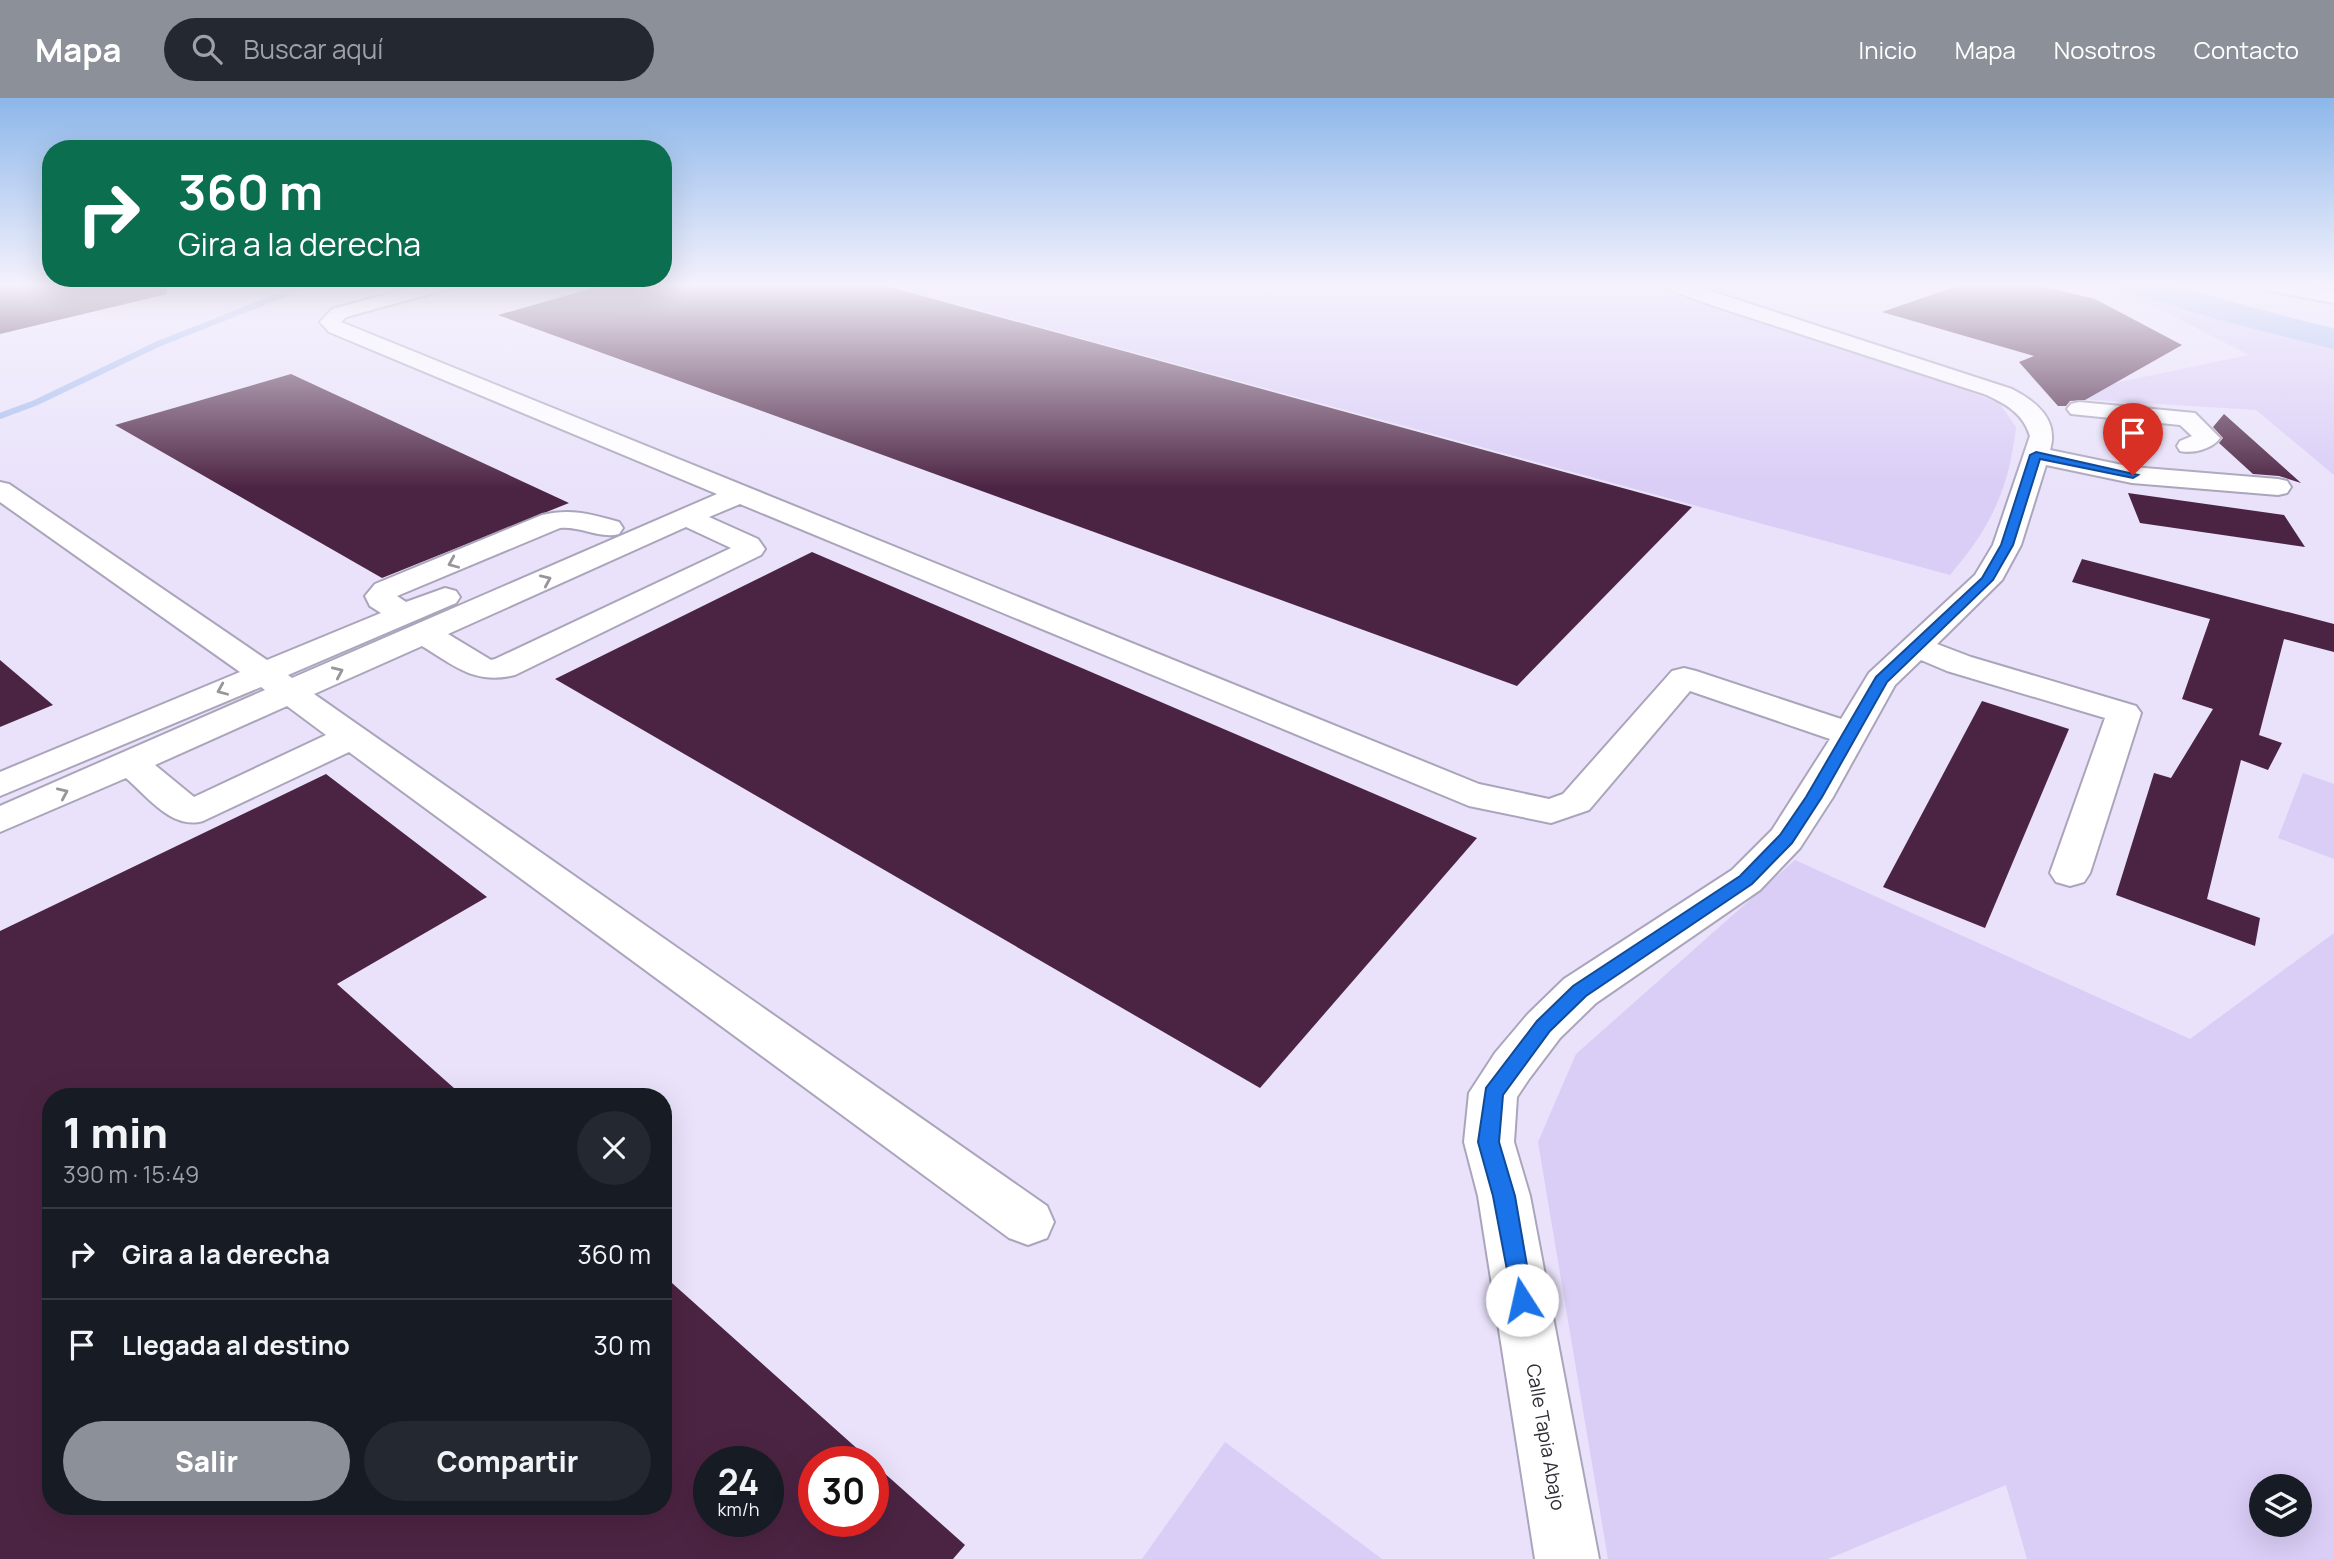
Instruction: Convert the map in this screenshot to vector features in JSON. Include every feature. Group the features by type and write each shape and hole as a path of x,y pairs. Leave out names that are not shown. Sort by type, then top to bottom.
{"street":[{"path":"395,352 1481,797 1552,811 1576,803 1684,677 1850,734"},
{"name":"Calle Tapia Abajo","path":"1567,1559 1504,1196 1489,1142 1493,1093 1544,1026 1580,991 1746,880 1786,839 1881,680 1987,580 2007,545 2042,436 2040,424 2031,412 2009,397 1885,352"},
{"path":"2079,409 2187,418 2208,438 2189,446 2227,483"},
{"path":"2036,455 2133,475 2278,487"},
{"path":"0,785 277,683 426,632 702,523 727,489"},
{"path":"426,632 609,528 727,489"},
{"path":"0,490 277,683 1028,1222"},
{"path":"426,632 480,667 490,670 503,668 751,550 748,545 702,523"},
{"path":"1916,647 1959,664 2124,713 2070,873"},
{"path":"0,820 130,763 277,683"},
{"path":"130,763 190,813 351,737"}],"shaded area":[{"path":"1133,352 1859,352 1999,403 2016,427 2008,470 1996,506 1977,540 1950,575"},
{"path":"2243,352 2334,352 2334,475 2256,410 2047,397 2249,355"},
{"path":"2303,773 2334,784 2334,859 2278,838"},
{"path":"1795,860 2190,1039 2334,933 2334,1559 2027,1559 2006,1485 1828,1559 1608,1559 1538,1142 1576,1054"},
{"path":"1225,1442 1382,1559 1142,1559"}],"building":[{"path":"600,352 1128,352 1692,507 1517,686"},
{"path":"2021,352 2169,352 2085,400 2070,401 2066,406 2058,406 2019,362 2034,356"},
{"path":"291,374 569,503 382,578 115,425"},
{"path":"2224,414 2301,483 2279,476 2253,474 2219,443 2223,438 2213,427"},
{"path":"2128,493 2284,515 2305,547 2140,523"},
{"path":"812,552 1477,838 1260,1088 555,679"},
{"path":"2082,559 2334,624 2334,652 2284,639 2259,735 2282,743 2268,770 2241,760 2207,899 2260,918 2255,946 2116,895 2154,773 2171,778 2213,709 2182,699 2210,619 2072,582"},
{"path":"0,660 53,705 0,727"},
{"path":"1982,701 2069,729 1985,928 1883,887"},
{"path":"326,774 487,897 337,984 454,1088 42,1088 42,1515 672,1515 672,1283 854,1446 798,1446 798,1537 889,1537 889,1477 965,1545 953,1559 0,1559 0,931"}],"waterway":[{"path":"0,416 35,403 141,352"}],"route":[{"path":"1522,1300 1504,1196 1489,1142 1493,1093 1512,1066 1544,1026 1580,991 1746,880 1786,839 1814,797 1881,680 1987,580 2007,545 2036,455 2133,475"}]}
